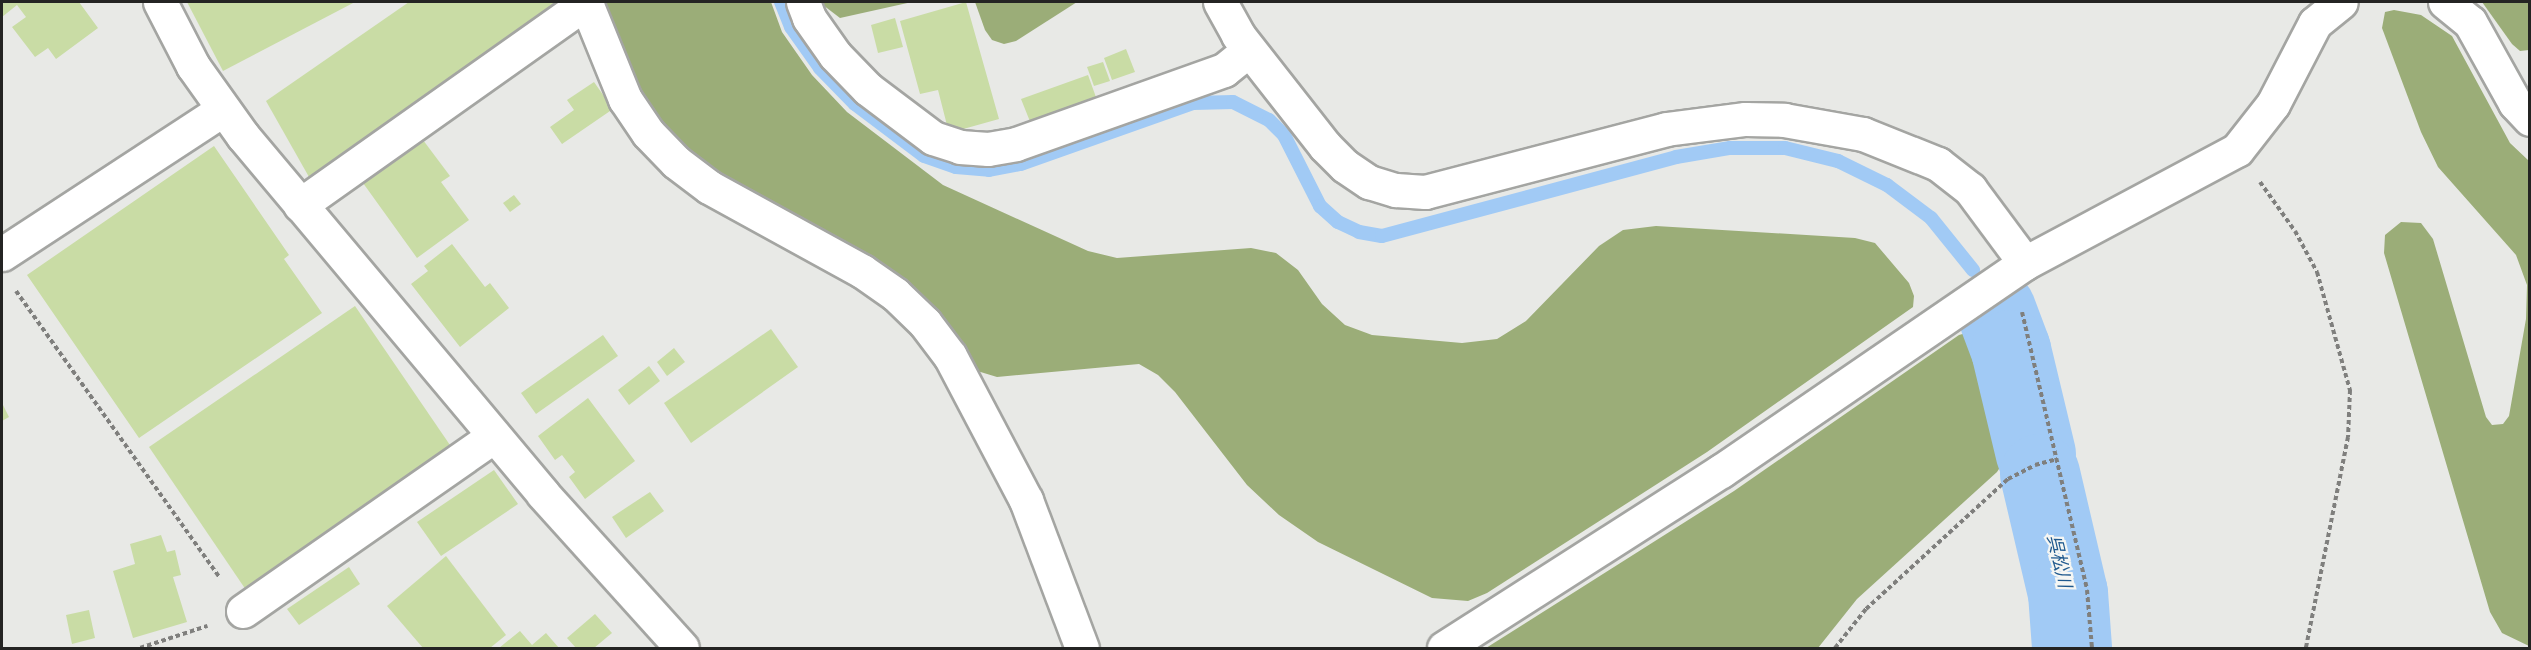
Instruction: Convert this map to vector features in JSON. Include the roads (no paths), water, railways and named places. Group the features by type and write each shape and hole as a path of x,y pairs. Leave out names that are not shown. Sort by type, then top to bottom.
{"street":[{"path":"160,2 193,66 222,110 494,436 682,648"},
{"path":"300,204 586,2 625,99 648,133 676,162 709,187 862,271 896,294 925,323 950,356 1026,500 1082,648"},
{"path":"803,2 809,18 835,56 868,90 933,138 960,147 988,149 1016,144 1224,70 1249,50"},
{"path":"1220,2 1249,50 1346,166 1370,182 1396,190 1425,192 1666,129 1705,122 1785,120 1863,134 1938,164 1970,189 2015,270"},
{"path":"1444,648 1721,471 2015,270 2236,150 2273,104 2315,23 2341,2"},
{"path":"2445,2 2470,22 2515,103 2529,119"},
{"path":"5,267 222,110"},
{"path":"243,610 494,436"}],"waterway":[{"path":"781,2 791,27 820,68 855,104 924,156 956,167 989,170 1021,164 1193,103 1233,102 1269,120 1284,135 1320,206 1338,222 1359,232 1382,236 1676,157 1730,148 1785,148 1838,161 1887,185 1931,218 1973,270"},
{"name":"呉松川","path":"1996,310 2011,350 2036,454"},
{"name":"呉松川","path":"2040,474 2068,593 2072,648"}]}
